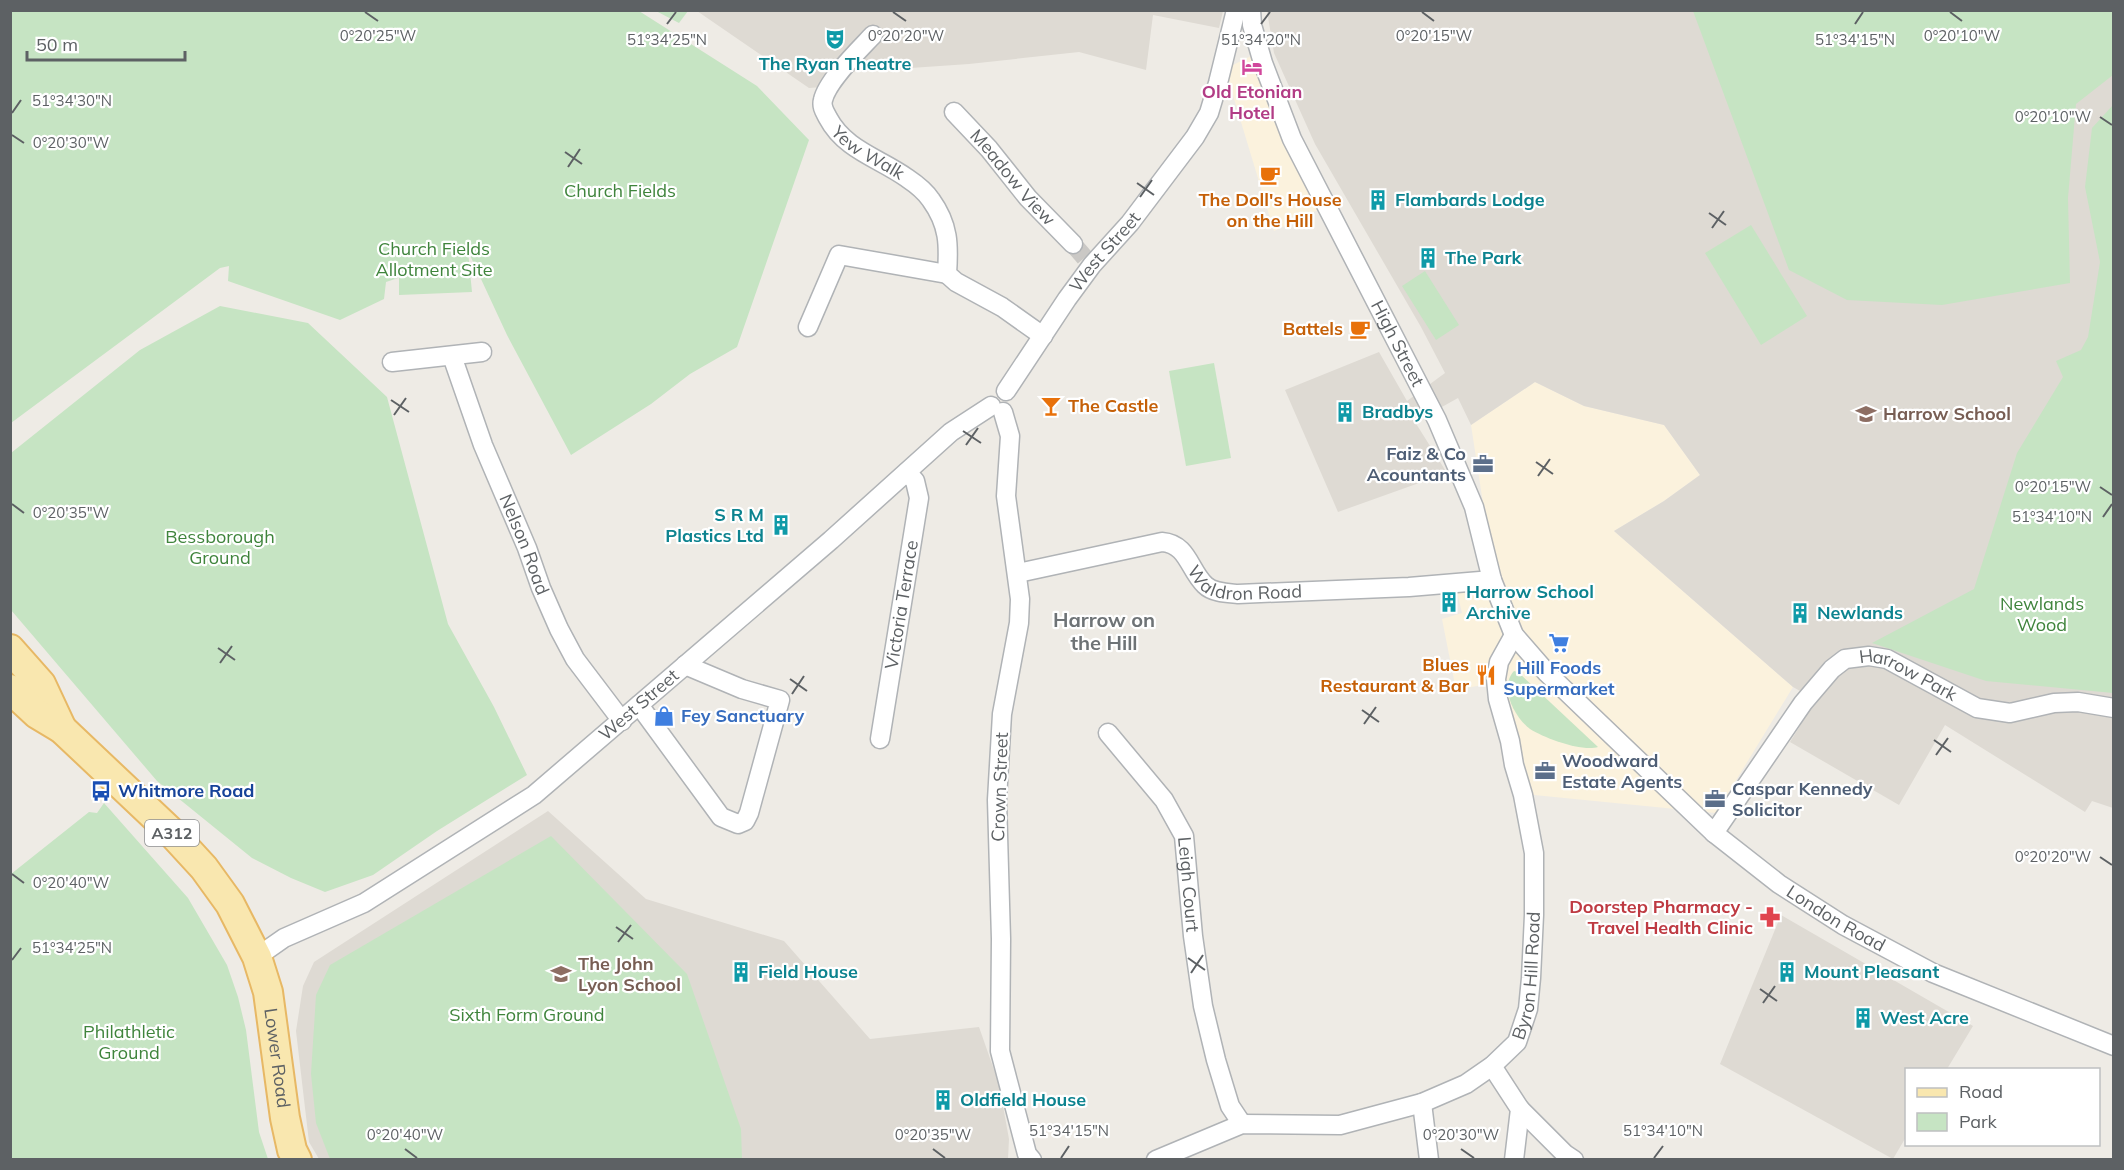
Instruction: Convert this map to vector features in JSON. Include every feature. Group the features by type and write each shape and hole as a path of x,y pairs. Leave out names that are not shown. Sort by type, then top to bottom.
{"main road":[{"name":"A312","path":"10,649 41,684 62,729"},
{"name":"A312","path":"14,699 62,729 170,831 204,868 230,904 257,957"},
{"name":"Lower Road","path":"257,957 268,992 285,1118 292,1150 297,1160"}],"street":[{"name":"West Street","path":"257,957 284,938 364,903 534,795 622,721 951,432 997,409 1009,409 1012,403 1011,396 1006,391 1042,336 1083,256 1130,223 1195,137 1209,113 1236,10"},
{"name":"High Street","path":"1251,10 1252,25 1263,63 1292,139 1437,420 1474,507 1492,580 1514,635 1547,672 1626,749"},
{"name":"Yew Walk","path":"873,35 834,81 823,98 822,106 831,123 848,142 871,159 907,177 932,200 948,236 947,274"},
{"name":"Meadow View","path":"954,112 989,149 1028,198 1083,256"},
{"path":"808,327 839,255 947,274 956,282 1002,307 1042,336"},
{"path":"392,362 482,352"},
{"name":"Nelson Road","path":"452,356 483,445 559,629 575,658 622,721"},
{"name":"Crown Street","path":"997,409 1010,436 1006,496 1020,599 1019,622 1002,714 997,800 1001,939 1000,1051 1028,1154 1032,1160"},
{"name":"Victoria Terrace","path":"880,738 918,498 915,481 907,472"},
{"name":"Waldron Road","path":"1018,573 1162,543 1172,543 1180,548 1205,586 1214,591 1238,594 1409,587 1492,580"},
{"name":"Byron Hill Road","path":"1155,1160 1242,1124 1340,1125 1422,1103 1466,1084 1492,1066 1517,1042 1528,1009 1531,978 1534,853 1523,795 1498,699 1496,679 1499,662 1514,635"},
{"name":"Harrow Park","path":"1714,833 1803,704 1832,669 1845,659 1869,656 1887,659 1977,708 2010,713 2054,703 2078,702 2114,708"},
{"path":"639,705 721,817 738,824 745,821 780,700 742,689 685,665"},
{"name":"Leigh Court","path":"1108,733 1164,800 1184,836 1190,913 1203,1006 1230,1106 1242,1124"},
{"name":"London Road","path":"1626,749 1714,833 1779,884 1843,925 1933,973 2114,1046"},
{"path":"1492,1066 1520,1109 1565,1154 1574,1160"},
{"path":"1422,1103 1429,1160"},
{"path":"1514,1160 1520,1109"}],"shaded area":[{"path":"697,11 1223,11 1219,28 1153,15 1146,70 1079,52 969,64 852,72 822,87 809,88"},
{"name":"Harrow School","path":"1267,11 2113,11 2113,808 2092,801 2085,812 1945,725 1899,805 1790,742 1816,700 1793,687 1614,531 1664,501 1700,475 1664,425 1584,406 1535,382 1471,425 1458,398 1415,422 1447,473 1338,512 1285,390 1379,352 1407,401 1445,373 1421,327 1315,144 1274,53"},
{"path":"1255,54 1320,209 1274,231 1225,69"},
{"path":"1535,382 1584,406 1664,425 1700,475 1664,501 1614,531 1793,687 1716,813 1524,794 1493,683 1456,690 1442,619 1462,613 1457,592 1495,581 1471,425"},
{"name":"Sixth Form Ground","path":"548,811 646,899 784,941 870,1039 979,1027 999,1084 1009,1139 1008,1159 319,1159 309,1142 296,1031 303,986 314,962"},
{"path":"1781,915 1973,1026 1948,1068 1905,1068 1905,1139 1893,1159 1720,1064"}],"green space":[{"name":"Church Fields","path":"11,10 639,11 757,86 809,140 737,347 690,374 651,404 571,455 507,335 468,251 472,292 399,295 399,260 398,278 386,282 384,299 340,320 228,281 229,266 220,268 11,423"},
{"path":"656,11 688,11 679,23"},
{"path":"1693,11 2113,11 2113,75 2076,104 2068,198 2070,283 1942,305 1847,300 1789,270"},
{"name":"Newlands Wood","path":"2113,105 2113,693 1986,681 1872,643 1974,589 2017,453 2063,377 2056,361 2081,350 2088,337 2100,262 2085,187 2092,128"},
{"path":"1751,225 1807,316 1761,345 1705,253"},
{"path":"1425,271 1459,325 1436,340 1402,286"},
{"name":"Bessborough Ground","path":"220,306 308,323 387,397 448,624 494,707 527,775 437,831 373,875 325,892 252,858 157,781 11,610 11,453 140,350"},
{"path":"1214,363 1231,458 1186,466 1169,371"},
{"path":"1514,671 1518,672 1598,747 1583,748 1553,740 1536,733 1524,724 1514,710 1508,693 1508,685"},
{"name":"Philathletic Ground","path":"104,803 188,898 227,965 246,1030 259,1132 268,1159 11,1159 11,874 89,812 97,813"},
{"name":"Sixth Form Ground","path":"551,836 687,974 741,1129 742,1159 330,1159 316,1123 311,1074 316,995 330,965"}],"tunnel":[{"path":"1073,244 1085,258"}],"place":[{"name":"The Ryan Theatre","path":"835,39"},
{"name":"Old Etonian Hotel","path":"1252,67"},
{"name":"The Doll's House on the Hill","path":"1270,175"},
{"name":"Flambards Lodge","path":"1378,200"},
{"name":"The Park","path":"1428,258"},
{"name":"Battels","path":"1360,329"},
{"name":"The Castle","path":"1051,406"},
{"name":"Bradbys","path":"1345,412"},
{"name":"Harrow School","path":"1866,414"},
{"name":"Faiz & Co Acountants","path":"1483,464"},
{"name":"S R M Plastics Ltd","path":"781,525"},
{"name":"Harrow School Archive","path":"1449,602"},
{"name":"Newlands","path":"1800,613"},
{"name":"Hill Foods Supermarket","path":"1559,643"},
{"name":"Blues Restaurant & Bar","path":"1486,675"},
{"name":"Fey Sanctuary","path":"664,716"},
{"name":"Woodward Estate Agents","path":"1545,771"},
{"name":"Whitmore Road","path":"101,791"},
{"name":"Caspar Kennedy Solicitor","path":"1715,799"},
{"name":"Doorstep Pharmacy - Travel Health Clinic","path":"1770,917"},
{"name":"Field House","path":"741,972"},
{"name":"Mount Pleasant","path":"1787,972"},
{"name":"The John Lyon School","path":"561,974"},
{"name":"West Acre","path":"1863,1018"},
{"name":"Oldfield House","path":"943,1100"}],"district":[{"name":"Harrow on the Hill","path":"1104,632"}],"park label":[{"name":"Church Fields Allotment Site","path":"434,259"}]}
